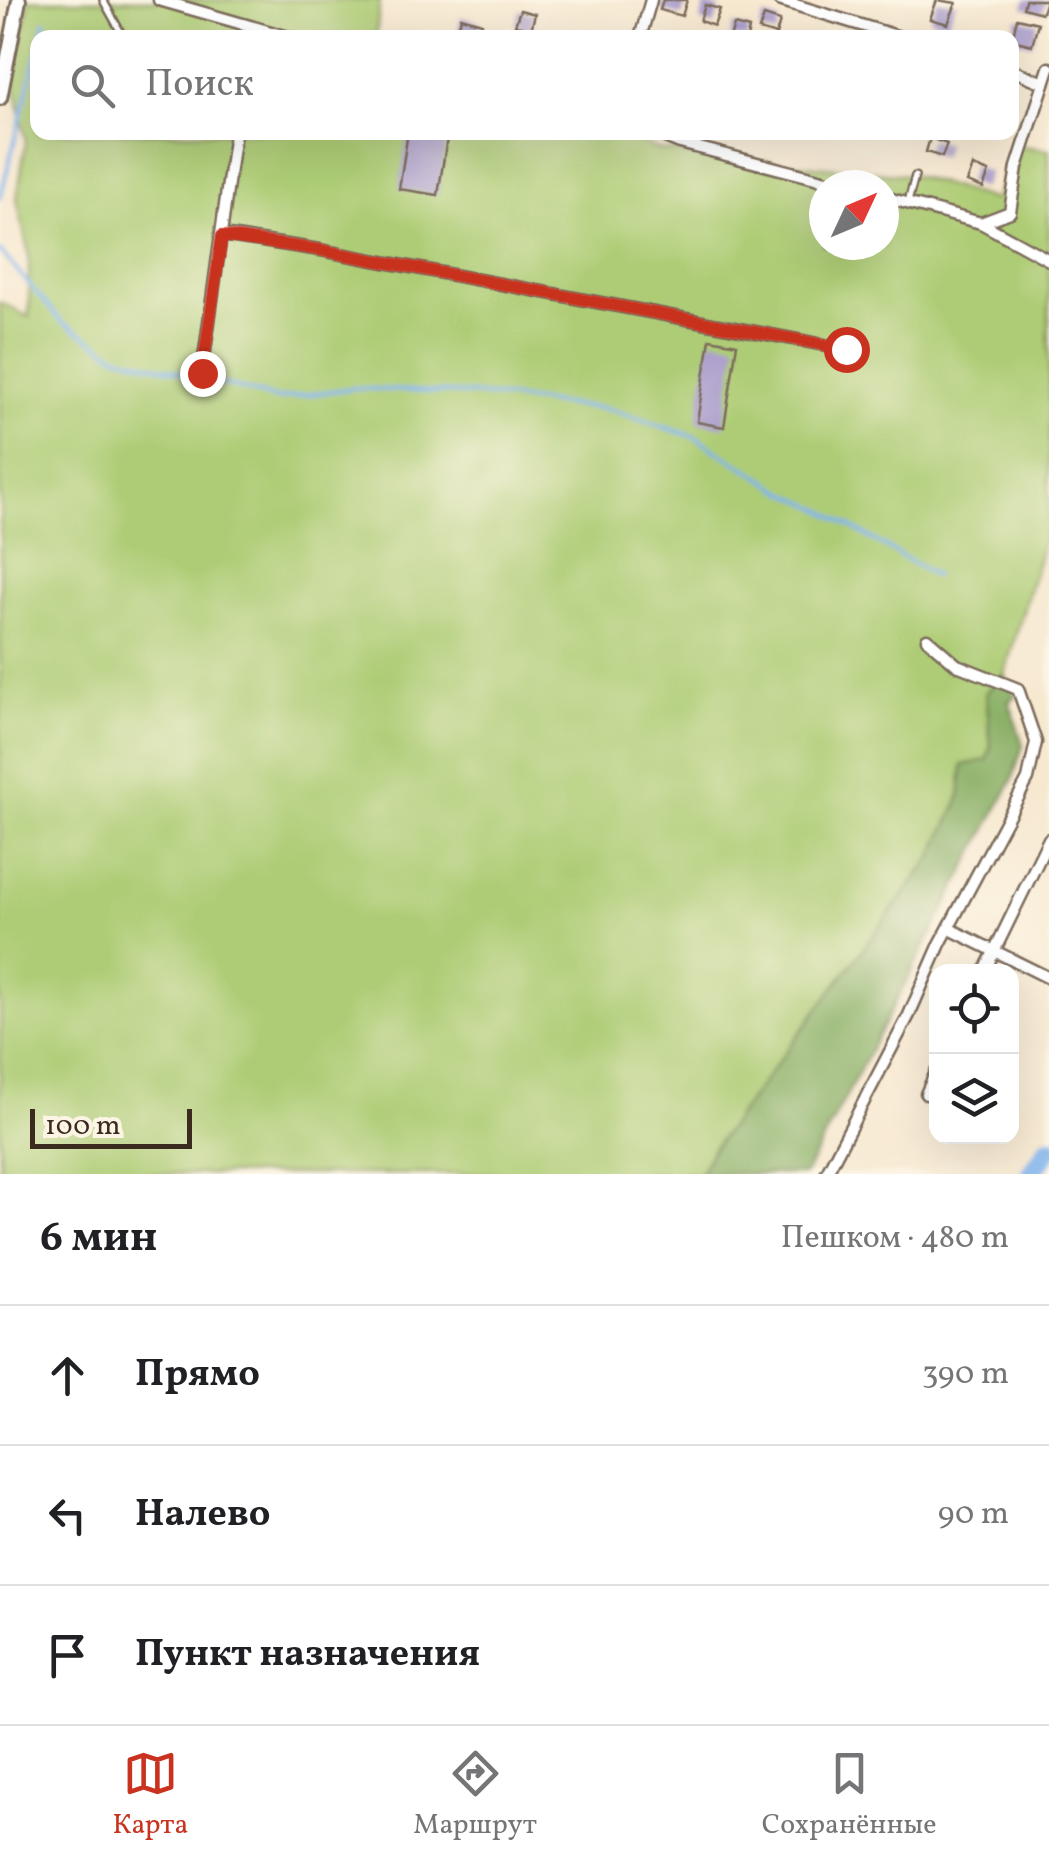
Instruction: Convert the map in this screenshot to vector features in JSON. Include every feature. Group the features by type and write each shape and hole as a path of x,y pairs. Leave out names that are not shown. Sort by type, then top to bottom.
{"street":[{"path":"0,98 19,0"},
{"path":"159,0 247,30"},
{"path":"642,30 651,0"},
{"path":"779,0 878,30"},
{"path":"980,223 1010,212 1018,167 1049,68"},
{"path":"1019,73 1044,83"},
{"path":"202,373 234,140"},
{"path":"673,140 809,176"},
{"path":"899,200 980,223 1049,260"},
{"path":"222,236 320,250 846,349"},
{"path":"826,1174 1028,778 1036,742 1018,689 957,665 927,639"},
{"path":"988,964 1049,839"},
{"path":"950,929 1049,978"},
{"path":"926,1094 929,1087"}],"lane":[{"path":"102,0 119,30"},
{"path":"908,203 915,176"}],"green space":[{"path":"29,0 380,0 377,30 30,30 30,140 636,140 657,150 855,170 809,170 809,260 899,260 899,174 995,200 1015,145 1049,150 1049,524 1004,675 986,692 991,747 987,760 963,765 960,798 933,856 712,1150 700,1174 0,1174 0,302 29,317 29,256 17,199 26,141 14,80"},
{"path":"1004,675 1016,696 1009,701 1023,745 1012,781 805,1174 700,1174 712,1150 933,856 960,798 963,765 987,760 991,747 986,692"}],"building":[{"path":"663,0 687,0 682,16 660,10"},
{"path":"937,0 956,3 948,24 930,19"},
{"path":"1025,0 1046,0 1042,13 1023,8"},
{"path":"705,5 720,9 714,26 700,21"},
{"path":"520,10 535,14 531,30 520,30 521,26 515,25"},
{"path":"764,16 780,21 777,30 759,30"},
{"path":"461,17 482,23 480,30 458,30"},
{"path":"1017,18 1038,23 1032,45 1019,42 1019,30 1014,30"},
{"path":"407,140 447,140 438,195 399,189"},
{"path":"929,140 947,144 942,157 926,152"},
{"path":"973,166 989,172 983,188 967,182"},
{"path":"710,339 737,344 724,427 697,422"}],"waterway":[{"path":"43,30 45,21"},
{"path":"0,198 30,82"},
{"path":"0,251 62,322 116,355 278,399 353,388 470,394 608,409 695,437 935,576"},
{"path":"1031,1174 1049,1148"}],"route":[{"path":"202,373 222,236 320,250 846,349"}]}
